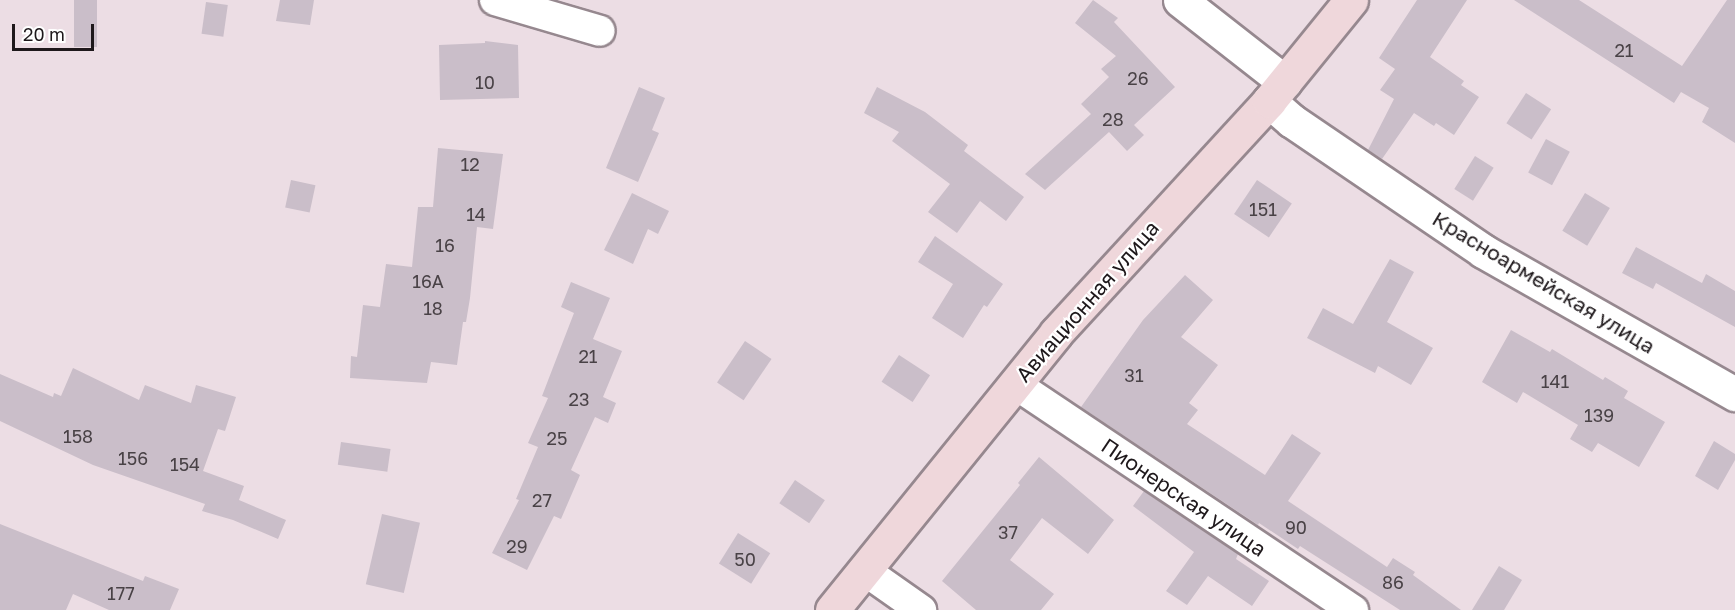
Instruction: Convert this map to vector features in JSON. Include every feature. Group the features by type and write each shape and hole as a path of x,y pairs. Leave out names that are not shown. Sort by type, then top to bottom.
{"main road":[{"name":"Авиационная улица","path":"832,610 1056,333 1277,91 1351,0"}],"street":[{"path":"495,0 600,31"},
{"name":"Красноармейская улица","path":"1180,0 1277,91 1292,121 1483,251 1735,394"},
{"name":"Пионерская улица","path":"1015,384 1353,610"},
{"path":"864,570 921,610"}],"building":[{"path":"74,0 97,0 97,47 74,47"},
{"path":"280,0 314,0 310,25 276,21"},
{"path":"1093,0 1118,18 1114,22 1175,87 1134,125 1144,135 1127,151 1109,132 1045,190 1025,174 1091,114 1081,104 1109,77 1101,69 1116,56 1075,23"},
{"path":"1417,0 1467,0 1430,57 1464,81 1461,85 1479,97 1454,135 1436,123 1434,126 1414,113 1382,159 1368,150 1394,99 1380,90 1395,69 1379,58"},
{"path":"1514,0 1579,0 1682,66 1727,0 1735,0 1735,143 1702,122 1709,108 1681,92 1674,103"},
{"path":"206,2 228,5 223,37 202,34"},
{"path":"485,41 518,45 519,98 440,100 439,45 485,43"},
{"path":"639,87 665,98 652,130 659,133 638,182 606,168"},
{"path":"877,87 925,112 968,145 964,151 1024,197 1006,221 980,201 957,233 928,212 950,184 892,141 899,132 864,113"},
{"path":"1526,93 1551,109 1532,140 1506,123"},
{"path":"1546,139 1570,152 1552,185 1528,173"},
{"path":"438,148 503,154 493,229 477,227 470,298 466,322 463,322 457,365 431,362 427,383 350,378 351,356 357,357 363,305 380,307 386,264 412,267 418,207 433,207"},
{"path":"1475,156 1494,168 1473,201 1454,189"},
{"path":"291,180 315,185 310,213 285,207"},
{"path":"1257,180 1292,203 1269,237 1234,214"},
{"path":"632,193 669,211 658,234 648,229 633,264 604,250"},
{"path":"1585,193 1610,208 1587,246 1562,231"},
{"path":"935,236 1003,284 987,307 984,305 963,338 932,318 953,284 918,262"},
{"path":"1636,247 1702,283 1706,274 1735,291 1735,327 1656,283 1653,289 1622,273"},
{"path":"1390,259 1414,272 1387,322 1433,348 1411,385 1378,366 1375,373 1307,338 1323,308 1353,324"},
{"path":"1185,275 1213,300 1181,337 1218,365 1189,403 1198,410 1187,424 1265,475 1292,434 1321,453 1288,501 1387,567 1393,558 1415,572 1413,575 1461,610 1400,610 1300,546 1298,549 1259,523 1258,525 1081,407 1143,320"},
{"path":"571,282 610,298 593,339 622,351 603,397 616,403 608,423 595,417 571,470 580,475 561,519 554,516 527,570 492,553 519,500 516,499 538,447 528,443 548,398 542,396 574,313 561,307"},
{"path":"1511,330 1550,352 1552,349 1603,380 1605,377 1628,391 1624,398 1665,422 1639,467 1598,443 1592,452 1570,439 1578,425 1523,392 1517,403 1482,382"},
{"path":"745,341 772,359 744,400 717,382"},
{"path":"899,355 930,375 913,402 882,382"},
{"path":"73,368 139,400 145,385 191,403 196,385 236,397 225,431 218,429 203,471 244,486 239,500 286,520 278,539 233,520 202,511 205,504 93,465 0,421 0,374 53,397 54,393 61,396"},
{"path":"1714,441 1735,454 1735,460 1718,490 1695,476"},
{"path":"341,442 391,449 387,472 338,465"},
{"path":"1039,457 1114,520 1088,554 1042,518 1010,560 1054,594 1041,610 976,610 942,581 1020,485 1018,483"},
{"path":"795,480 825,500 809,523 779,503"},
{"path":"1144,491 1238,554 1236,559 1269,581 1252,606 1208,576 1187,605 1166,591 1194,552 1133,506"},
{"path":"382,514 420,523 404,593 366,584"},
{"path":"0,524 143,581 145,576 179,589 170,610 109,610 73,594 66,610 0,610"},
{"path":"738,533 770,553 751,584 719,564"},
{"path":"1499,566 1522,580 1504,610 1472,610"}]}
